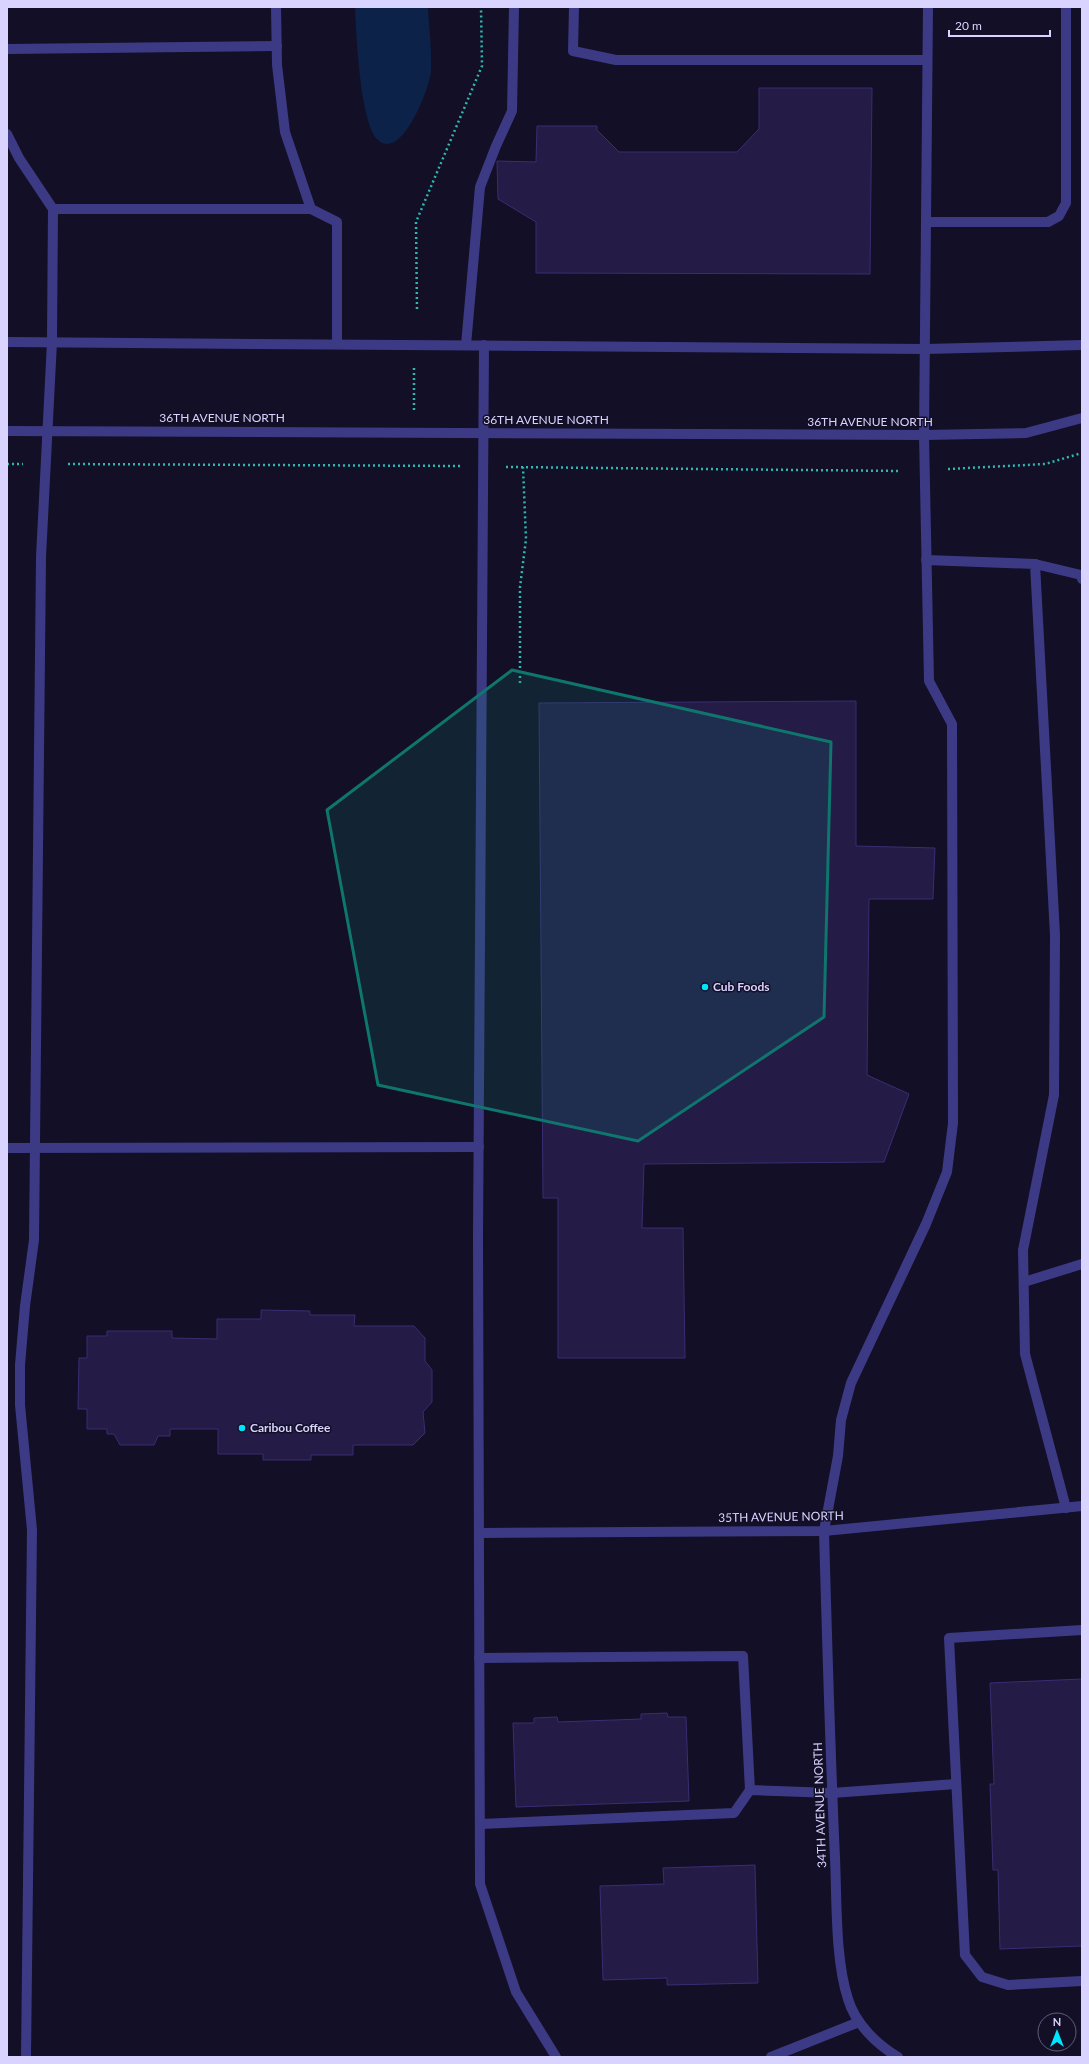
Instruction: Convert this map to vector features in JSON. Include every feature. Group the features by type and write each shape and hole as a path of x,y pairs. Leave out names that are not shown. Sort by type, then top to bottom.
{"street":[{"path":"276,7 277,65 286,132 311,209"},
{"path":"466,345 480,188 496,146 512,111 514,7"},
{"path":"574,7 574,51 616,60 927,60"},
{"name":"34TH AVENUE NORTH","path":"898,2057 883,2048 860,2022 848,2000 841,1970 832,1793 824,1531 838,1456 842,1420 851,1383 926,1224 947,1172 953,1123 952,724 929,681 926,560 924,435 928,7"},
{"path":"926,222 1048,222 1059,216 1066,203 1066,7"},
{"path":"7,49 277,46"},
{"path":"7,134 19,158 53,209 52,342 46,430 40,565 34,1240 25,1306 20,1365 20,1405 32,1530 26,2057"},
{"path":"53,209 311,209 337,222 337,344"},
{"path":"7,342 925,348 1082,345"},
{"path":"484,345 479,1147 480,1884 516,1992 556,2057"},
{"name":"36TH AVENUE NORTH","path":"7,430 924,435 1026,433 1082,418"},
{"path":"926,560 1035,564 1081,575 1082,579"},
{"path":"1035,564 1055,935 1054,1095 1023,1250 1025,1354 1066,1508"},
{"path":"7,1148 479,1147"},
{"path":"1024,1282 1082,1264"},
{"name":"35TH AVENUE NORTH","path":"480,1533 824,1531 1082,1506"},
{"path":"1082,1630 949,1638 965,1955 982,1977 1008,1985 1082,1980"},
{"path":"479,1658 743,1656 750,1790 734,1813 480,1824"},
{"path":"750,1790 832,1793 956,1784"},
{"path":"771,2057 860,2022"}],"path":[{"path":"417,309 416,222 482,66 481,7"},
{"path":"414,365 414,411"},
{"path":"7,464 484,466 860,471 925,470 1045,464 1082,453"},
{"path":"520,683 520,587 526,540 523,467"}],"highlighted area":[{"path":"512,670 831,742 824,1017 638,1141 378,1085 327,810"}],"water":[{"path":"355,7 428,7 431,71 426,92 413,120 405,132 396,141 387,144 378,140 372,131 367,116 360,77"}],"building":[{"path":"759,88 872,88 870,274 536,273 536,222 498,199 497,161 536,162 537,126 597,126 597,130 619,152 737,152 759,129"},
{"name":"Cub Foods","path":"856,701 856,846 935,848 933,899 869,899 867,1075 909,1094 884,1162 644,1164 642,1228 683,1228 685,1358 558,1358 558,1198 543,1198 539,703"},
{"path":"261,1310 310,1311 310,1315 355,1315 354,1326 414,1326 425,1338 425,1361 432,1370 432,1402 423,1412 425,1433 413,1445 353,1445 353,1455 311,1455 311,1460 263,1460 263,1454 218,1454 218,1429 170,1429 170,1436 158,1436 154,1445 120,1445 114,1434 107,1434 107,1429 87,1429 87,1409 78,1409 79,1358 87,1358 87,1336 107,1336 107,1331 172,1331 172,1338 217,1339 217,1319 261,1319"},
{"path":"1082,1679 1082,1946 1000,1949 998,1870 993,1870 990,1784 994,1784 990,1683"},
{"path":"667,1713 668,1717 686,1717 689,1801 516,1807 513,1723 534,1723 534,1718 557,1717 558,1722 641,1719 641,1714"},
{"path":"755,1865 758,1983 667,1985 667,1978 603,1980 600,1886 664,1884 663,1868"}],"place":[{"name":"Cub Foods","path":"705,987"},
{"name":"Caribou Coffee","path":"242,1428"}]}
